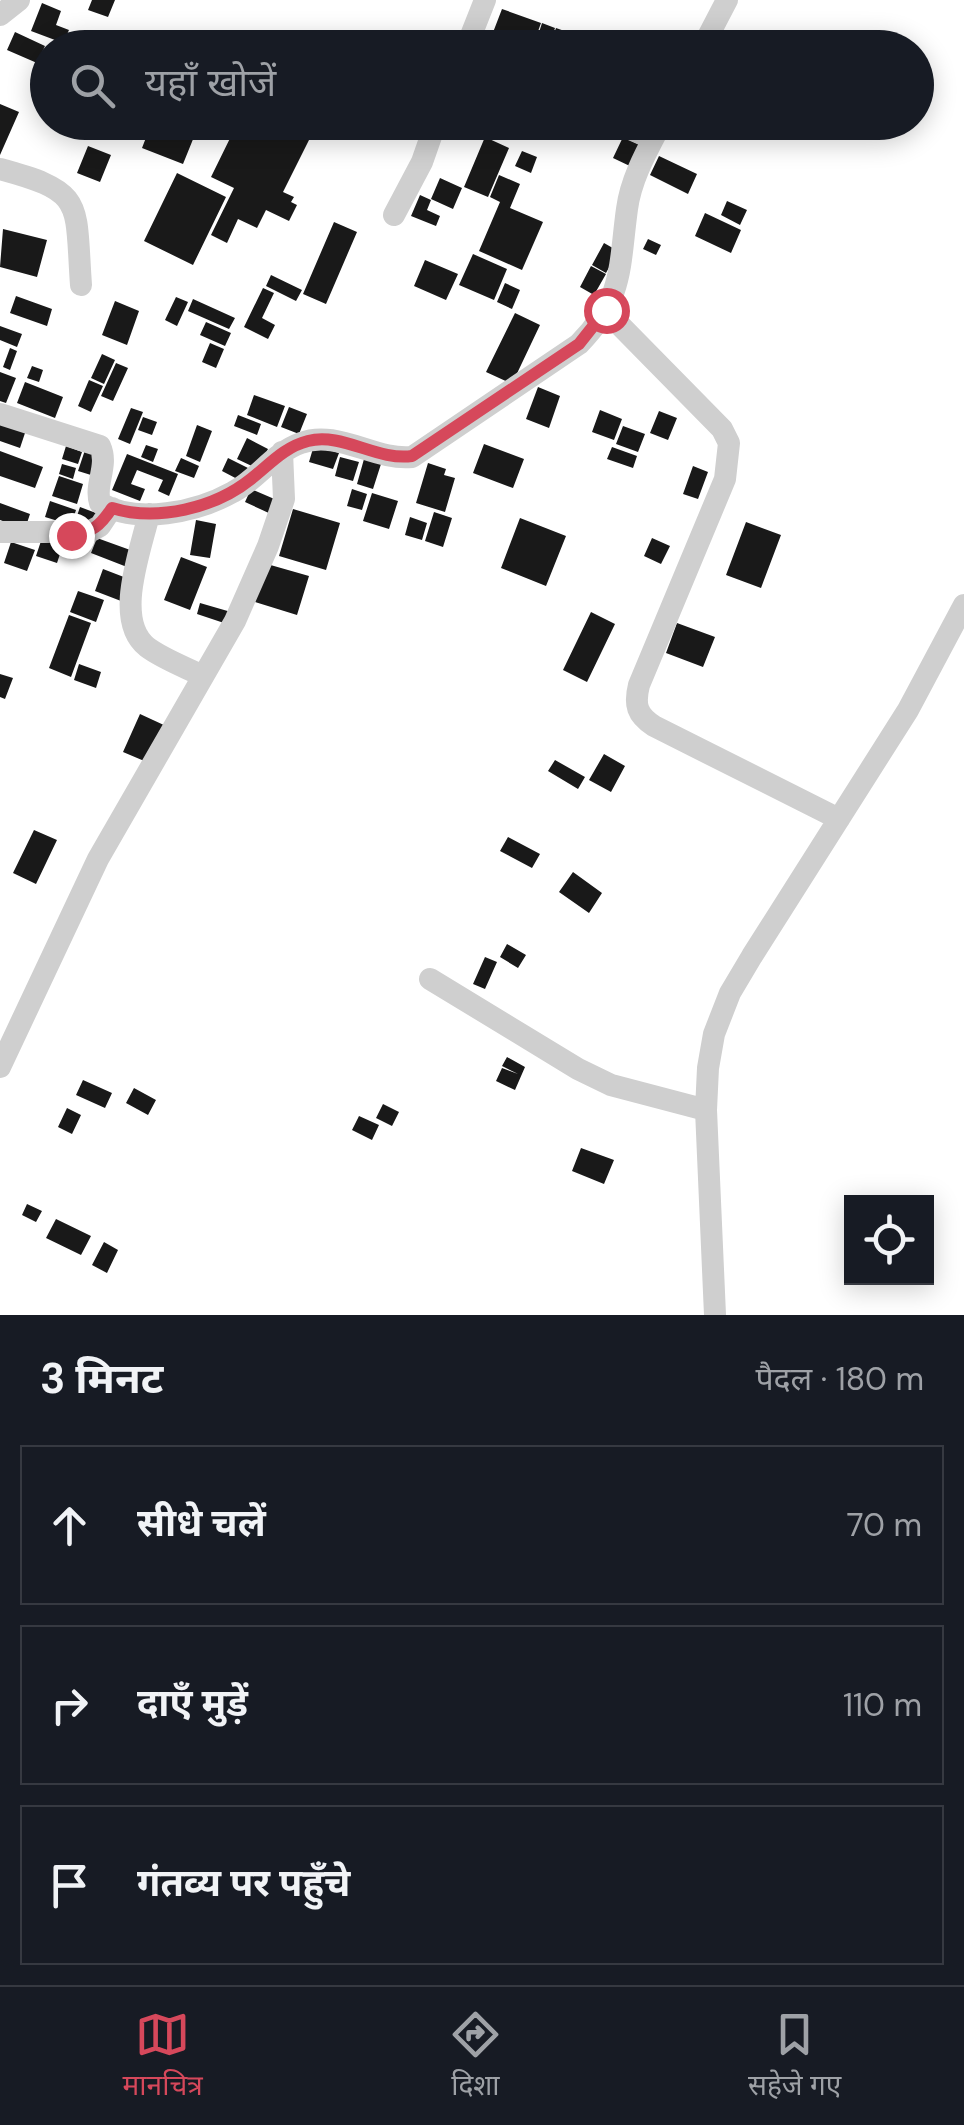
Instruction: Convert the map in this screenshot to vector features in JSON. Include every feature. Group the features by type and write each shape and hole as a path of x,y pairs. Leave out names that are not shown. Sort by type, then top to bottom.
{"street":[{"path":"0,15 19,0"},
{"path":"473,30 485,0"},
{"path":"711,30 726,0"},
{"path":"394,216 430,140"},
{"path":"0,414 100,446 104,464 97,498 104,506 149,514 172,512 234,492 282,452 313,439 386,456 412,456 579,344 606,310 622,266 631,190 654,140"},
{"path":"0,169 37,179 67,197 76,222 82,285"},
{"path":"606,310 722,429 728,443 726,479 639,686 637,710 642,719 654,726 839,819"},
{"path":"0,1067 98,859 234,621 268,546 284,498 282,452"},
{"path":"0,532 89,532 100,526 112,508"},
{"path":"149,514 129,606 131,624 149,648 203,676"},
{"path":"715,1315 706,1110 714,1034 730,993 908,710 964,604"},
{"path":"430,979 611,1085 706,1110"}],"building":[{"path":"92,0 115,0 108,17 88,10"},
{"path":"42,3 61,11 56,25 69,30 31,30"},
{"path":"502,9 541,23 538,30 494,30"},
{"path":"542,23 555,28 554,30 540,30"},
{"path":"15,32 30,39 30,60 7,50"},
{"path":"0,104 19,112 0,155"},
{"path":"145,140 193,140 183,164 142,148"},
{"path":"229,140 309,140 283,192 294,197 291,202 297,205 289,221 266,210 257,228 238,219 227,243 211,235 234,188 211,177"},
{"path":"484,140 509,148 488,197 464,187"},
{"path":"622,140 644,147 634,168 613,158"},
{"path":"88,146 111,155 100,182 77,173"},
{"path":"522,151 537,157 531,173 515,166"},
{"path":"659,156 697,174 688,194 650,175"},
{"path":"177,173 226,197 193,265 144,241"},
{"path":"499,175 520,184 510,208 543,222 522,270 479,251 500,202 490,197"},
{"path":"440,178 462,188 453,209 431,199"},
{"path":"420,195 431,200 427,210 440,216 436,226 411,216"},
{"path":"727,201 747,210 740,225 721,215"},
{"path":"705,213 741,230 731,253 695,236"},
{"path":"334,222 357,232 326,304 303,294"},
{"path":"3,229 47,240 37,277 0,267"},
{"path":"648,239 661,245 656,255 643,249"},
{"path":"604,243 618,251 606,273 592,265"},
{"path":"473,254 507,269 494,300 459,285"},
{"path":"425,260 458,274 446,300 414,286"},
{"path":"591,266 606,274 594,295 580,287"},
{"path":"271,275 302,290 296,301 266,286"},
{"path":"505,283 520,290 512,309 497,302"},
{"path":"263,288 274,293 262,318 275,325 268,339 244,327"},
{"path":"16,296 52,309 47,326 10,313"},
{"path":"176,297 188,302 177,326 165,320"},
{"path":"193,299 235,318 229,329 188,311"},
{"path":"115,301 139,311 127,345 102,335"},
{"path":"515,313 540,325 512,384 486,372"},
{"path":"206,322 231,333 225,346 200,335"},
{"path":"0,326 22,334 17,347 0,340"},
{"path":"210,343 224,349 216,368 202,362"},
{"path":"10,348 17,351 10,370 3,367"},
{"path":"102,354 115,360 104,384 91,378"},
{"path":"116,363 128,368 113,401 101,396"},
{"path":"32,366 43,370 39,382 27,378"},
{"path":"0,372 16,378 6,403 0,401"},
{"path":"89,380 103,386 91,412 78,406"},
{"path":"25,382 63,397 55,418 17,403"},
{"path":"538,387 560,396 549,428 526,419"},
{"path":"254,395 285,406 277,427 247,415"},
{"path":"289,407 307,414 299,434 281,427"},
{"path":"131,408 143,412 130,444 118,439"},
{"path":"600,410 622,419 614,440 592,432"},
{"path":"659,411 677,418 668,440 650,433"},
{"path":"238,415 261,424 257,435 234,426"},
{"path":"143,417 157,422 152,435 138,430"},
{"path":"0,420 26,430 20,448 0,441"},
{"path":"197,425 212,431 200,462 186,456"},
{"path":"623,426 645,434 638,452 616,444"},
{"path":"247,438 268,449 258,469 237,459"},
{"path":"484,444 524,459 513,488 473,473"},
{"path":"146,445 158,449 153,462 141,457"},
{"path":"314,445 339,453 333,469 309,462"},
{"path":"66,446 82,452 78,464 62,459"},
{"path":"612,447 637,456 633,468 607,459"},
{"path":"85,450 98,454 91,475 78,471"},
{"path":"0,451 43,467 35,488 0,476"},
{"path":"127,454 178,474 169,496 158,491 163,480 137,470 131,484 145,489 140,501 112,490"},
{"path":"340,457 359,462 353,481 335,476"},
{"path":"181,458 199,466 194,478 175,471"},
{"path":"228,458 250,469 243,482 222,471"},
{"path":"364,459 381,464 373,489 357,484"},
{"path":"428,463 446,469 444,475 455,478 445,512 416,503"},
{"path":"62,464 76,468 73,479 59,474"},
{"path":"693,466 708,472 698,499 683,494"},
{"path":"59,476 83,484 77,504 52,496"},
{"path":"251,489 279,501 273,515 245,502"},
{"path":"352,489 367,494 362,510 347,506"},
{"path":"372,493 398,501 389,529 363,521"},
{"path":"50,501 76,510 71,525 45,517"},
{"path":"0,503 30,514 25,529 0,520"},
{"path":"80,507 96,513 91,527 75,522"},
{"path":"293,509 340,523 326,570 279,556"},
{"path":"434,512 452,518 443,547 425,541"},
{"path":"410,517 427,523 422,540 405,535"},
{"path":"520,518 566,536 546,586 501,568"},
{"path":"196,520 216,524 210,558 190,555"},
{"path":"746,522 781,535 761,588 726,575"},
{"path":"42,538 63,545 57,563 36,556"},
{"path":"97,538 133,551 127,567 91,553"},
{"path":"652,538 670,546 661,564 644,556"},
{"path":"11,542 35,550 27,571 4,563"},
{"path":"181,557 207,567 190,610 164,600"},
{"path":"267,564 309,576 297,615 255,602"},
{"path":"103,569 129,579 121,601 95,591"},
{"path":"78,591 104,600 96,622 70,612"},
{"path":"200,603 231,612 227,624 197,614"},
{"path":"591,612 615,624 587,682 563,670"},
{"path":"69,615 91,623 71,677 49,668"},
{"path":"677,623 715,637 703,667 666,653"},
{"path":"79,664 101,672 96,688 74,680"},
{"path":"0,674 13,678 5,699 0,697"},
{"path":"140,714 166,726 149,763 123,752"},
{"path":"604,754 625,766 611,792 589,780"},
{"path":"555,760 585,777 578,789 548,771"},
{"path":"34,830 57,840 36,884 13,873"},
{"path":"508,837 540,854 532,868 500,851"},
{"path":"573,872 602,893 589,913 559,892"},
{"path":"507,944 526,955 518,968 500,957"},
{"path":"485,957 497,962 485,989 473,984"},
{"path":"507,1057 525,1067 515,1090 496,1081 502,1068 518,1074 502,1066"},
{"path":"83,1080 112,1093 105,1108 76,1095"},
{"path":"134,1088 156,1100 148,1115 126,1103"},
{"path":"383,1104 399,1112 392,1126 376,1118"},
{"path":"67,1108 81,1115 72,1134 58,1127"},
{"path":"359,1116 379,1125 372,1140 352,1130"},
{"path":"581,1148 614,1160 604,1184 572,1171"},
{"path":"27,1204 42,1211 36,1222 22,1215"},
{"path":"56,1219 91,1236 81,1255 46,1238"},
{"path":"104,1242 118,1250 107,1273 92,1265"}],"route":[{"path":"71,535 100,526 112,508 140,514 172,512 234,492 282,452 313,439 397,458 412,456 579,344 606,310"}]}
